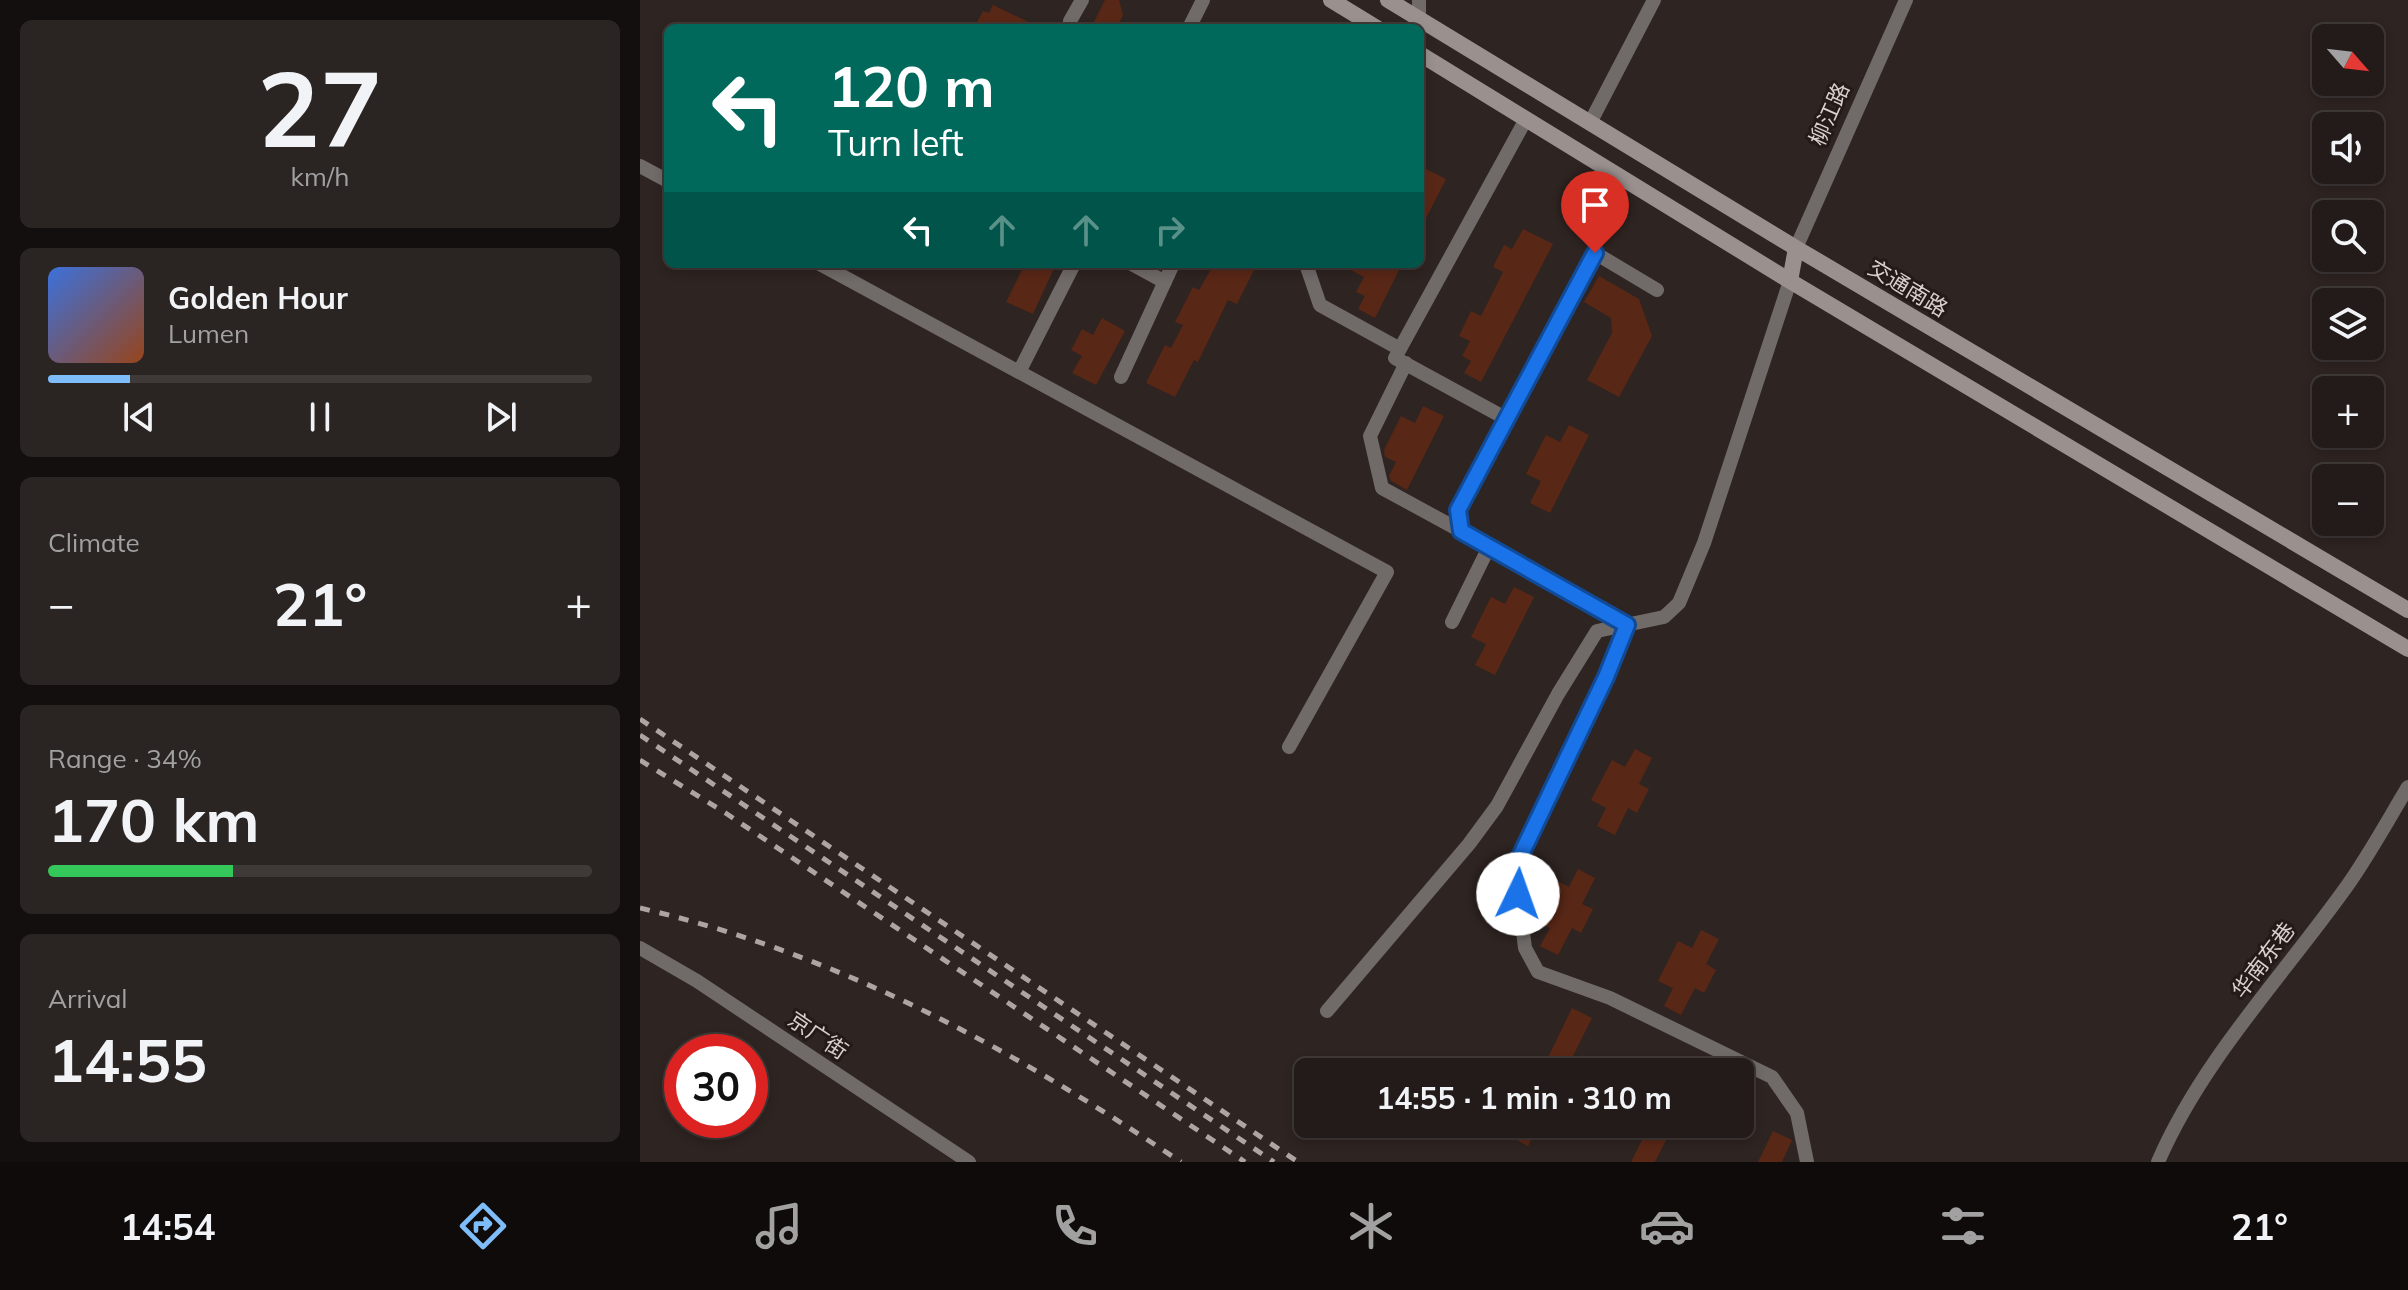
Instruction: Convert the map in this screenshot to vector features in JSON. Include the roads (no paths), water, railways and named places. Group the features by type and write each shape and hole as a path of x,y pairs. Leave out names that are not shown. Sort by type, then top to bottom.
{"main road":[{"path":"1331,0 1370,24"},
{"name":"交通南路","path":"1388,0 1796,248 2408,610"},
{"path":"1424,56 1790,281 2408,649"},
{"path":"1790,281 1796,248"}],"street":[{"path":"1070,21 1082,0"},
{"path":"1191,24 1203,0"},
{"path":"1419,0 1419,19"},
{"path":"1590,123 1654,0"},
{"name":"柳江路","path":"1796,248 1906,0"},
{"path":"1505,418 1395,358 1526,119"},
{"path":"640,166 664,179"},
{"path":"1461,531 1458,510 1595,253 1657,290"},
{"path":"827,268 1387,572 1289,747"},
{"path":"1019,372 1072,268"},
{"path":"1139,268 1165,282"},
{"path":"1121,377 1171,268"},
{"path":"1309,268 1320,305 1400,349"},
{"path":"1327,1011 1469,844 1497,806 1558,694 1597,631 1664,617 1679,603 1704,543 1790,281"},
{"path":"1406,363 1370,436 1382,488 1627,625"},
{"path":"1452,622 1489,547"},
{"path":"1627,625 1606,677 1515,867 1525,948 1538,972 1610,998 1772,1077 1797,1113 1807,1162"},
{"name":"华南东巷","path":"2158,1162 2170,1135 2223,1051 2348,884 2408,787"},
{"name":"京广街","path":"640,948 697,981 969,1162"}],"railway":[{"path":"640,719 1298,1162"},
{"path":"640,735 1274,1162"},
{"path":"640,760 727,814 1245,1162"},
{"path":"640,908 785,951 922,1010 1053,1081 1181,1162"}]}
